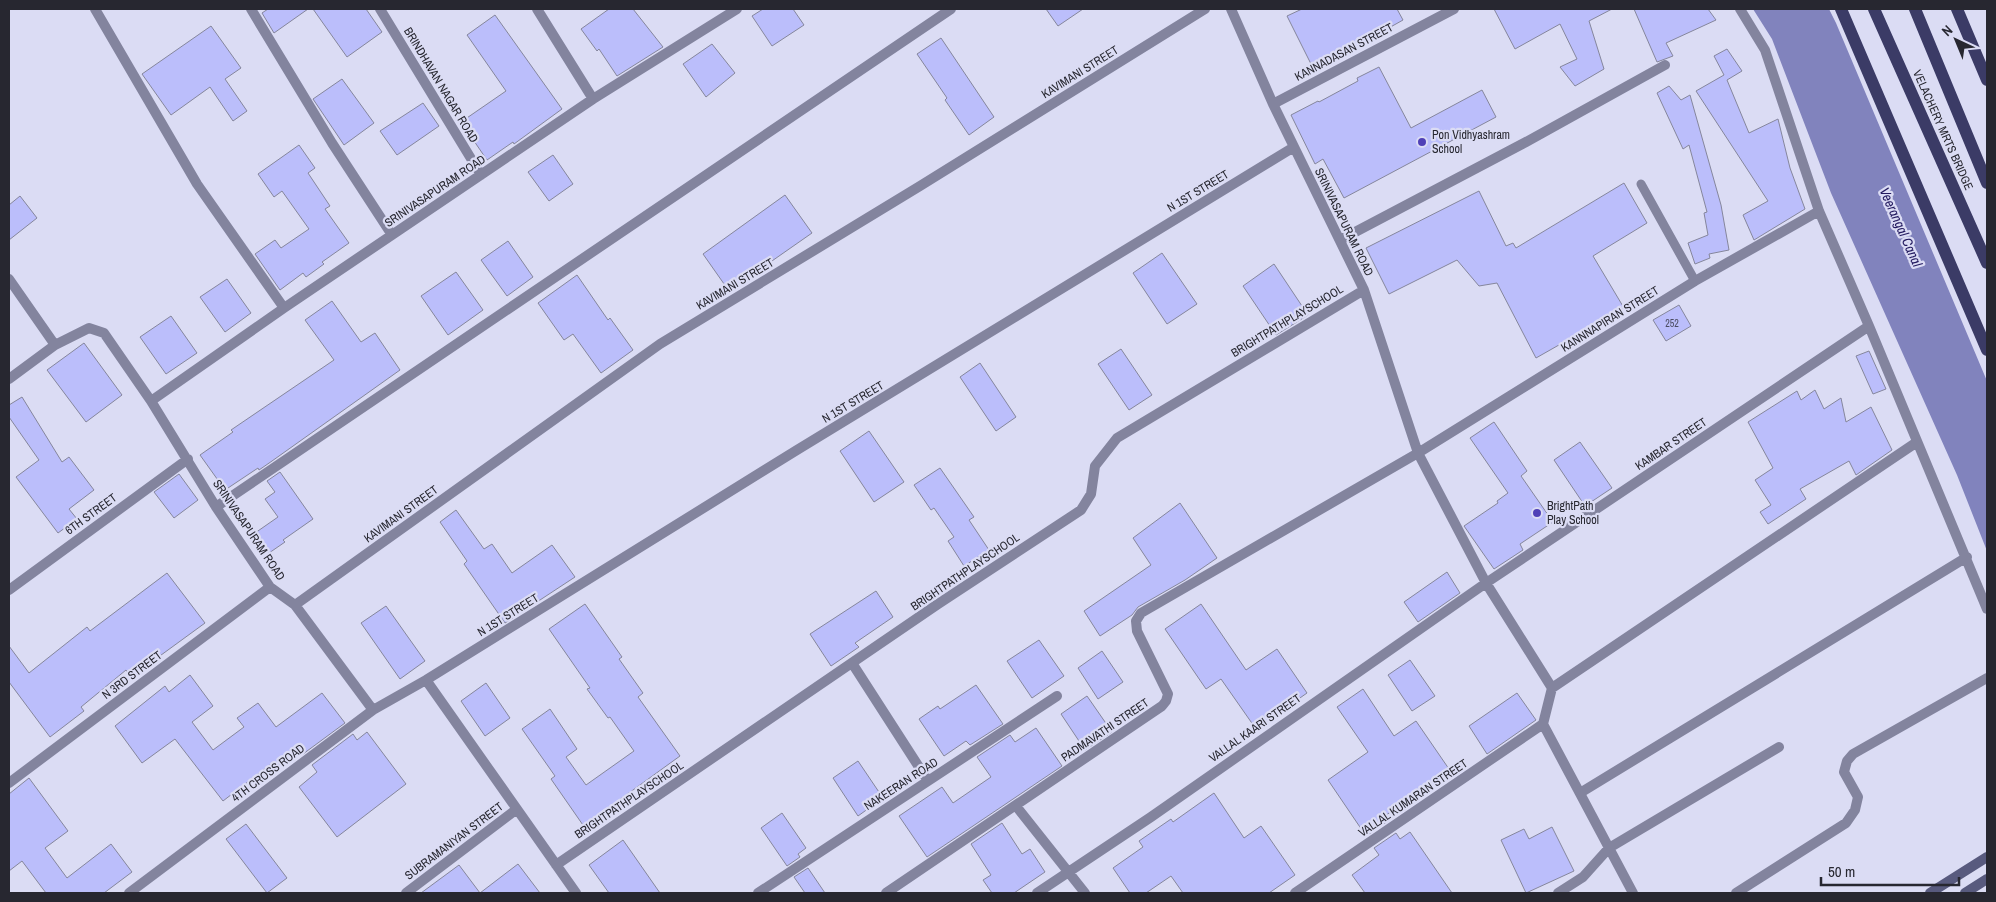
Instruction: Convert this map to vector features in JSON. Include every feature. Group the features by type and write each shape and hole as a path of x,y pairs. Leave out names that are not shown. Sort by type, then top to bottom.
{"main road":[{"path":"1841,9 1987,350"},
{"name":"VELACHERY MRTS BRIDGE","path":"1874,9 1987,263"},
{"name":"VELACHERY MRTS BRIDGE","path":"1915,9 1987,183"},
{"path":"1957,9 1987,80"},
{"path":"1930,893 1987,857"},
{"path":"1966,893 1987,879"}],"street":[{"path":"95,9 198,184 284,308"},
{"path":"251,9 332,143 392,235"},
{"name":"BRINDHAVAN NAGAR ROAD","path":"380,9 481,175"},
{"path":"537,9 593,99"},
{"name":"SRINIVASAPURAM ROAD","path":"151,401 284,308 593,99 737,9"},
{"path":"216,507 951,9"},
{"name":"KAVIMANI STREET","path":"295,605 660,344 929,181 1204,9"},
{"name":"SRINIVASAPURAM ROAD","path":"1231,9 1273,104 1364,290 1418,453 1486,583 1552,688"},
{"name":"KANNADASAN STREET","path":"1273,104 1454,9"},
{"path":"1740,9 1765,50 1819,211 1987,610"},
{"path":"1340,240 1526,142 1665,65"},
{"name":"N 1ST STREET","path":"426,680 1294,147"},
{"name":"KANNNAPIRAN STREET","path":"1418,453 1695,281 1819,211"},
{"path":"9,280 55,345"},
{"name":"BRIGHTPATHPLAYSCHOOL","path":"556,865 852,663 1081,510 1091,494 1095,466 1117,438 1364,290"},
{"name":"KAMBAR STREET","path":"1486,583 1869,326"},
{"name":"SRINIVASAPURAM ROAD","path":"9,379 55,345 89,328 104,333 151,401 216,507 270,587 295,605 373,710"},
{"path":"1633,893 1543,724 1552,688 1917,442"},
{"name":"PADMAVATHI STREET","path":"886,893 1162,706 1168,694 1137,631 1136,622 1141,614 1418,453"},
{"name":"6TH STREET","path":"9,590 188,459"},
{"path":"1580,793 1966,557"},
{"name":"VALLAL KAARI STREET","path":"1037,893 1151,817 1486,583"},
{"name":"N 3RD STREET","path":"9,783 270,587"},
{"path":"852,663 928,781"},
{"path":"1736,893 1846,823 1855,810 1858,797 1844,772 1853,754 1987,678"},
{"path":"426,680 576,893"},
{"name":"4TH CROSS ROAD","path":"129,893 373,710 426,680"},
{"name":"NAKEERAN ROAD","path":"758,893 1058,696"},
{"name":"VALLAL KUMARAN STREET","path":"1295,893 1543,724"},
{"path":"1558,893 1583,877 1609,848 1779,747"},
{"path":"1016,806 1085,893"},
{"name":"SUBRAMANIYAN STREET","path":"406,893 517,809"}],"lane":[{"path":"1642,184 1695,281"}],"water":[{"name":"Veerangal Canal","path":"1753,9 1829,9 1836,23 1987,381 1987,551 1957,475 1831,193 1772,39"}],"building":[{"path":"268,9 308,9 274,33 262,13"},
{"path":"313,9 366,9 382,32 347,57"},
{"path":"609,9 633,9 663,47 617,76 599,49 597,51 581,29"},
{"path":"763,9 793,9 804,25 772,46 752,16"},
{"path":"1046,9 1083,9 1058,26"},
{"path":"1302,9 1397,9 1403,20 1314,70 1287,16"},
{"path":"1494,9 1612,9 1589,21 1604,69 1575,86 1560,67 1577,59 1560,24 1515,49"},
{"path":"1634,9 1708,9 1716,20 1666,43 1673,56 1657,62"},
{"path":"495,15 562,109 514,144 513,142 487,160 461,122 506,91 467,35"},
{"path":"211,26 241,68 225,79 247,111 233,121 210,87 171,115 142,74"},
{"path":"941,38 994,117 969,135 917,54"},
{"path":"712,44 735,73 706,97 683,64"},
{"path":"1727,49 1742,71 1727,80 1749,133 1778,119 1790,168 1805,209 1754,240 1743,215 1768,201 1696,91 1724,75 1714,56"},
{"path":"1379,67 1411,128 1482,90 1496,117 1344,198 1323,159 1315,164 1291,115 1358,81 1357,78"},
{"path":"342,79 374,123 344,145 313,99"},
{"path":"1669,86 1681,100 1690,95 1721,205 1729,250 1709,254 1710,258 1695,264 1688,243 1708,235 1704,213 1707,212 1689,145 1683,149 1657,93"},
{"path":"423,103 439,126 397,155 380,131"},
{"path":"299,145 315,168 308,173 330,206 325,209 349,243 322,262 324,264 306,277 303,273 280,290 255,254 275,240 281,248 309,229 282,191 274,197 258,174"},
{"path":"553,155 573,184 549,201 528,172"},
{"path":"1624,183 1647,223 1593,256 1624,308 1536,358 1497,283 1479,286 1457,260 1389,294 1366,248 1479,191 1506,246 1513,243 1516,248"},
{"path":"785,195 812,233 729,291 703,254"},
{"path":"20,196 37,218 9,240 9,205"},
{"path":"508,241 533,277 507,296 481,260"},
{"path":"1162,253 1197,304 1167,324 1133,273"},
{"path":"1274,264 1308,315 1276,335 1243,286"},
{"path":"456,272 483,310 448,335 421,296"},
{"path":"577,275 608,320 610,318 633,350 601,373 573,334 564,340 538,303"},
{"path":"227,279 251,313 225,332 200,297"},
{"path":"332,301 361,342 375,333 400,370 259,470 258,468 225,490 200,455 233,432 231,430 334,360 305,320"},
{"path":"1679,305 1691,326 1666,341 1653,320"},
{"path":"171,316 197,353 166,374 140,337"},
{"path":"84,343 122,395 86,422 47,370"},
{"path":"1121,349 1152,395 1129,410 1098,364"},
{"path":"1869,351 1886,389 1873,394 1856,356"},
{"path":"980,363 1016,417 996,431 960,377"},
{"path":"1815,390 1824,409 1841,398 1846,422 1871,407 1892,450 1856,475 1849,461 1800,489 1806,499 1768,524 1760,512 1771,505 1755,480 1773,468 1748,422 1797,391 1801,400"},
{"path":"22,397 62,462 69,457 94,490 69,509 77,519 58,533 16,477 39,460 9,417 9,405"},
{"path":"1494,422 1527,471 1521,476 1553,522 1520,544 1523,550 1494,569 1464,526 1498,503 1497,501 1508,493 1470,438"},
{"path":"869,431 904,482 874,502 840,451"},
{"path":"1580,442 1612,488 1585,506 1554,460"},
{"path":"940,468 974,517 969,520 989,550 964,566 948,541 954,537 934,508 931,510 914,485"},
{"path":"280,472 313,519 283,540 285,542 269,553 255,533 278,517 265,499 275,492 267,481"},
{"path":"179,474 198,500 174,518 154,492"},
{"path":"1180,503 1217,558 1185,580 1138,607 1132,615 1100,636 1084,611 1151,565 1133,538"},
{"path":"456,510 484,549 492,544 512,573 552,545 575,577 505,623 464,564 467,561 440,522"},
{"path":"1447,572 1460,593 1418,622 1404,602"},
{"path":"167,573 205,623 131,677 126,670 81,707 84,711 50,737 9,682 9,646 29,673 87,627 90,631"},
{"path":"876,591 893,617 855,643 859,647 831,666 810,634"},
{"path":"585,604 622,657 619,659 643,693 638,697 680,756 604,811 606,813 585,828 551,779 555,776 522,729 550,709 577,749 566,757 586,785 634,751 587,689 590,688 549,629"},
{"path":"1201,604 1246,670 1277,649 1307,693 1256,729 1221,679 1206,689 1165,629"},
{"path":"386,606 425,661 400,679 361,623"},
{"path":"1039,640 1064,676 1032,698 1007,661"},
{"path":"1102,651 1123,682 1098,699 1078,668"},
{"path":"1410,660 1435,696 1412,711 1388,675"},
{"path":"190,675 213,706 192,722 213,750 244,727 237,718 258,703 276,727 322,693 345,723 303,754 300,749 275,768 271,764 223,801 175,739 142,763 115,726 165,686 169,692"},
{"path":"486,683 510,718 485,736 461,701"},
{"path":"976,685 1003,724 970,745 966,741 944,756 919,719 938,706 940,709"},
{"path":"1363,689 1394,736 1416,721 1449,769 1385,816 1388,821 1366,836 1328,780 1368,752 1337,707"},
{"path":"1517,693 1536,720 1487,754 1469,726"},
{"path":"1087,696 1112,732 1085,750 1061,714"},
{"path":"1036,728 1062,766 927,857 899,816 942,787 953,803 991,777 977,757 1010,735 1015,742"},
{"path":"367,732 406,784 337,837 299,787 317,772 312,765 353,734 357,740"},
{"path":"858,761 883,798 858,816 833,778"},
{"path":"29,778 68,831 45,848 67,878 111,844 132,872 104,893 46,893 22,861 9,871 9,794"},
{"path":"1214,793 1244,838 1261,826 1295,875 1269,893 1183,893 1171,876 1146,893 1130,893 1113,868 1143,847 1139,841 1171,819 1173,822"},
{"path":"782,813 806,848 798,854 800,857 787,866 761,828"},
{"path":"1002,823 1022,854 1030,849 1045,872 1014,893 992,893 983,880 991,875 971,844"},
{"path":"246,824 287,878 267,893 226,839"},
{"path":"1552,827 1574,871 1526,893 1501,840 1524,829 1529,839"},
{"path":"1410,832 1452,893 1365,893 1352,875 1379,855 1374,848 1396,833 1400,839"},
{"path":"623,840 660,893 609,893 589,865"},
{"path":"518,864 540,893 480,893"},
{"path":"459,865 480,893 421,893"},
{"path":"808,868 825,893 805,893 794,877"}],"place":[{"name":"Pon Vidhyashram School","path":"1422,142"},
{"name":"BrightPath Play School","path":"1537,513"}]}
